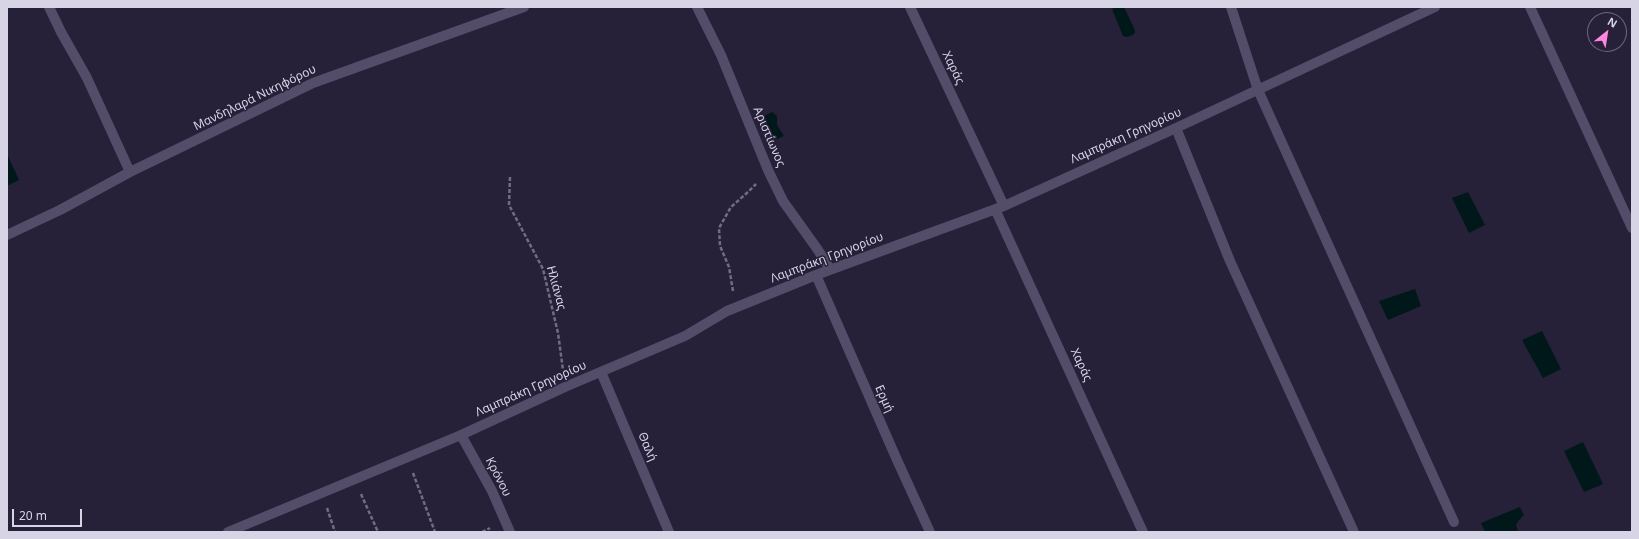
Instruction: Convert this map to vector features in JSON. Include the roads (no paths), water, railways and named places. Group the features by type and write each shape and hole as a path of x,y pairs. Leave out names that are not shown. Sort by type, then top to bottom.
{"street":[{"path":"49,7 61,32 87,78 130,172"},
{"name":"Μανδηλαρά Νικηφόρου","path":"7,235 60,210 130,172 313,83 524,7"},
{"name":"Αριστίωνος","path":"697,7 721,55 768,170 783,201 830,269"},
{"name":"Χαράς","path":"910,7 1143,532"},
{"path":"1231,7 1258,90 1454,522"},
{"name":"Λαμπράκη Γρηγορίου","path":"228,532 461,435 565,387 685,336 728,311 830,269 999,207 1176,128 1435,7"},
{"path":"1530,7 1632,228"},
{"path":"1176,128 1230,261 1354,532"},
{"name":"Ερμή","path":"816,275 930,532"},
{"name":"Θαλή","path":"601,372 669,532"},
{"name":"Κρόνου","path":"461,435 492,491 510,532"}]}
